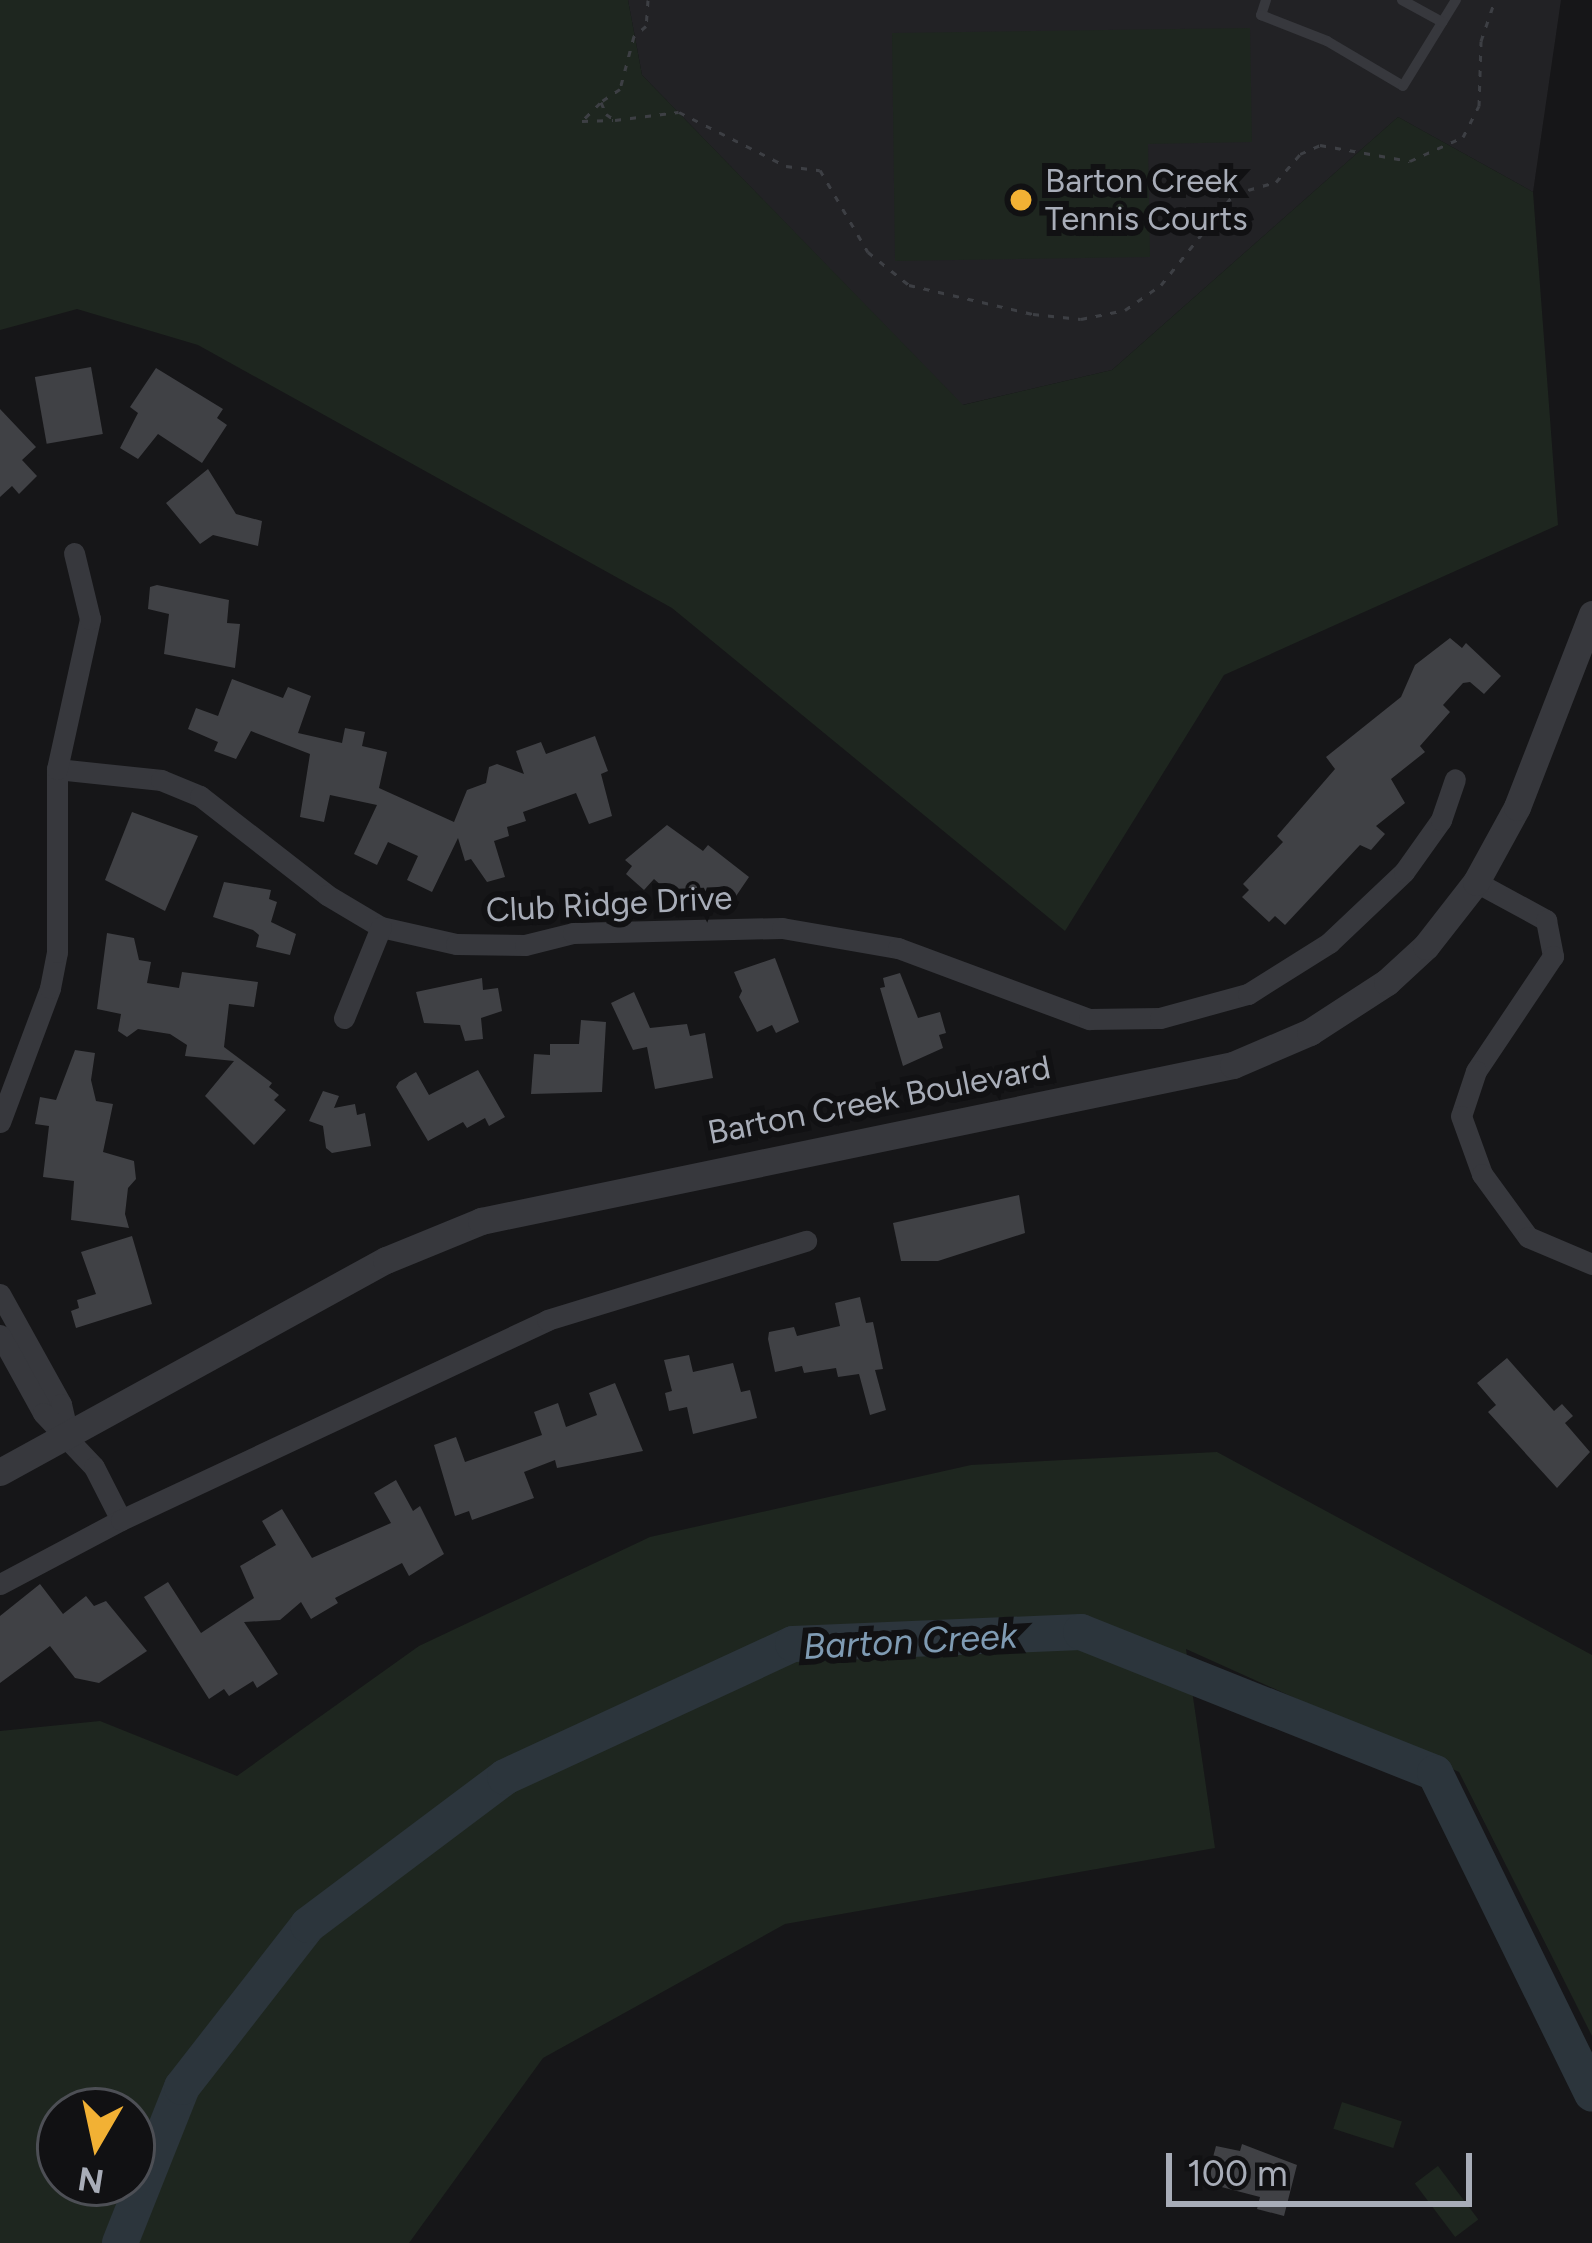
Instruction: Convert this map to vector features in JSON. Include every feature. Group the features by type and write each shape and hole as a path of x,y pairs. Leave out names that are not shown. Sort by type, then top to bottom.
{"street":[{"path":"0,1122 50,988 56,952 57,769 90,619 74,553"},
{"name":"Barton Creek Boulevard","path":"0,1472 386,1260 481,1221 1255,1056 1310,1032 1387,982 1426,946 1476,882 1517,807 1592,614"},
{"name":"Club Ridge Drive","path":"57,769 160,780 200,796 327,895 381,927 479,945 525,945 573,933 782,928 898,948 1089,1019 1160,1018 1248,994 1329,943 1404,872 1441,820 1455,779"},
{"path":"1476,882 1546,920 1553,956 1476,1071 1461,1116 1482,1174 1528,1237 1592,1264"},
{"path":"344,1018 381,927"},
{"path":"0,1585 121,1520 547,1320 806,1241"},
{"path":"0,1294 62,1404 68,1434"},
{"path":"0,1335 43,1413 68,1434 94,1467 121,1520"}],"lane":[{"path":"1266,0 1261,15 1328,41 1403,86 1456,0"},
{"path":"1402,0 1442,22"}],"path":[{"path":"649,0 646,26 634,36 620,88 582,121 679,112 786,166 820,170 868,251 909,286 973,296 1033,314 1081,319 1125,310 1161,286 1234,194 1276,182 1300,154 1320,145 1396,163 1463,137 1479,106 1481,41 1496,0"},
{"path":"601,102 615,120"}],"shaded area":[{"path":"0,0 628,0 642,75 963,405 1112,370 1398,117 1533,192 1558,525 1224,675 1065,931 672,608 198,345 77,309 0,330"},
{"path":"628,0 1561,0 1533,192 1398,117 1112,370 962,405 642,75"},
{"name":"Barton Creek Tennis Courts","path":"1250,28 1252,142 1148,144 1150,257 895,261 892,33"},
{"path":"1217,1452 1592,1655 1592,2036 1459,1772 1186,1649 1215,1848 785,1924 543,2058 409,2243 0,2243 0,1731 100,1721 237,1776 419,1646 650,1537 971,1465"},
{"path":"1342,2102 1402,2121 1393,2148 1333,2129"},
{"path":"1438,2166 1478,2220 1455,2237 1415,2183"}],"building":[{"path":"91,367 103,434 47,444 35,377"},
{"path":"156,368 223,409 217,418 227,425 202,463 158,434 138,459 120,448 138,413 130,407"},
{"path":"0,409 36,447 22,460 37,476 19,494 12,486 0,497"},
{"path":"208,469 236,514 262,521 258,546 213,535 200,544 166,503"},
{"path":"150,587 229,600 227,623 240,624 235,668 164,654 169,614 148,609"},
{"path":"1450,638 1462,648 1466,643 1501,676 1484,694 1470,682 1463,683 1443,705 1450,712 1420,746 1425,752 1391,779 1405,803 1376,826 1385,834 1371,850 1360,845 1285,925 1275,916 1269,922 1242,897 1249,890 1243,884 1283,842 1277,836 1335,769 1326,757 1401,697 1415,665"},
{"path":"232,679 283,698 288,687 311,696 298,733 342,743 345,728 365,732 362,746 387,752 379,788 454,822 467,790 486,783 489,767 497,764 524,774 516,751 541,742 546,754 595,736 608,771 601,774 612,816 589,824 576,793 523,812 526,821 507,827 509,836 494,841 505,877 487,882 471,859 465,861 458,838 432,892 407,880 418,856 388,842 377,865 354,854 377,805 330,795 324,822 300,817 310,754 251,731 236,759 214,751 218,742 188,729 196,708 218,716"},
{"path":"132,812 198,836 165,911 105,880"},
{"path":"667,825 703,851 708,845 749,877 732,902 727,897 717,909 702,896 683,905 654,879 644,890 626,874 632,866 625,860"},
{"path":"224,882 271,890 269,899 277,902 271,922 296,934 290,955 256,947 259,935 253,930 213,917"},
{"path":"107,933 134,938 139,960 151,962 147,983 179,988 182,972 258,982 254,1007 229,1004 224,1047 272,1083 269,1087 279,1095 274,1100 286,1110 254,1145 205,1096 234,1061 185,1056 187,1045 170,1034 138,1029 127,1037 118,1031 121,1014 97,1009"},
{"path":"775,958 799,1022 776,1033 772,1025 757,1032 739,997 742,991 734,972"},
{"path":"900,973 918,1018 940,1012 946,1033 939,1035 943,1048 903,1066 880,988 885,987 883,978"},
{"path":"482,978 483,990 498,988 502,1011 481,1018 483,1039 465,1041 460,1025 424,1023 416,992"},
{"path":"634,992 650,1028 687,1024 690,1036 705,1033 713,1078 655,1089 647,1047 633,1050 611,1003"},
{"path":"581,1020 606,1022 602,1092 531,1094 534,1054 550,1055 550,1044 579,1044"},
{"path":"75,1050 95,1053 91,1080 96,1101 113,1104 103,1152 134,1161 136,1179 128,1188 125,1214 129,1228 71,1220 74,1181 43,1177 49,1126 35,1124 40,1097 56,1100"},
{"path":"478,1070 505,1117 489,1126 485,1118 467,1128 463,1122 428,1141 396,1087 399,1082 416,1072 429,1095"},
{"path":"323,1091 339,1096 334,1108 355,1104 357,1115 365,1113 371,1146 332,1153 326,1148 323,1126 309,1121"},
{"path":"1019,1195 1025,1233 938,1261 901,1261 893,1223"},
{"path":"132,1236 152,1304 76,1328 71,1311 79,1308 77,1300 96,1294 81,1252"},
{"path":"860,1297 866,1323 873,1322 883,1369 875,1370 886,1410 870,1415 859,1374 838,1377 836,1368 804,1373 802,1366 775,1372 768,1339 769,1332 794,1327 797,1336 840,1326 835,1303"},
{"path":"689,1355 693,1372 733,1363 741,1392 750,1390 757,1418 693,1434 687,1407 669,1411 665,1393 672,1391 664,1360"},
{"path":"1507,1358 1554,1411 1562,1404 1573,1416 1565,1423 1590,1452 1557,1488 1488,1412 1496,1405 1477,1383"},
{"path":"615,1383 643,1451 557,1468 555,1460 524,1472 534,1498 472,1520 469,1511 455,1516 434,1445 456,1437 465,1462 542,1435 534,1412 558,1403 566,1427 597,1415 589,1393"},
{"path":"396,1480 413,1511 420,1506 444,1554 409,1576 402,1563 335,1598 338,1603 311,1619 301,1602 280,1620 244,1622 278,1674 257,1688 253,1681 229,1696 224,1689 209,1699 144,1597 168,1582 201,1633 254,1598 240,1566 276,1545 262,1521 282,1509 312,1558 391,1523 374,1493"},
{"path":"40,1584 63,1614 86,1596 94,1606 106,1601 147,1651 99,1683 75,1678 50,1646 0,1683 0,1616"},
{"path":"1242,2144 1297,2165 1284,2216 1257,2209 1260,2197 1206,2183 1216,2146 1240,2151"}],"waterway":[{"name":"Barton Creek","path":"120,2243 182,2087 308,1925 505,1777 793,1644 1081,1632 1435,1773 1592,2094"}],"place":[{"name":"Barton Creek Tennis Courts","path":"1021,200"}]}
